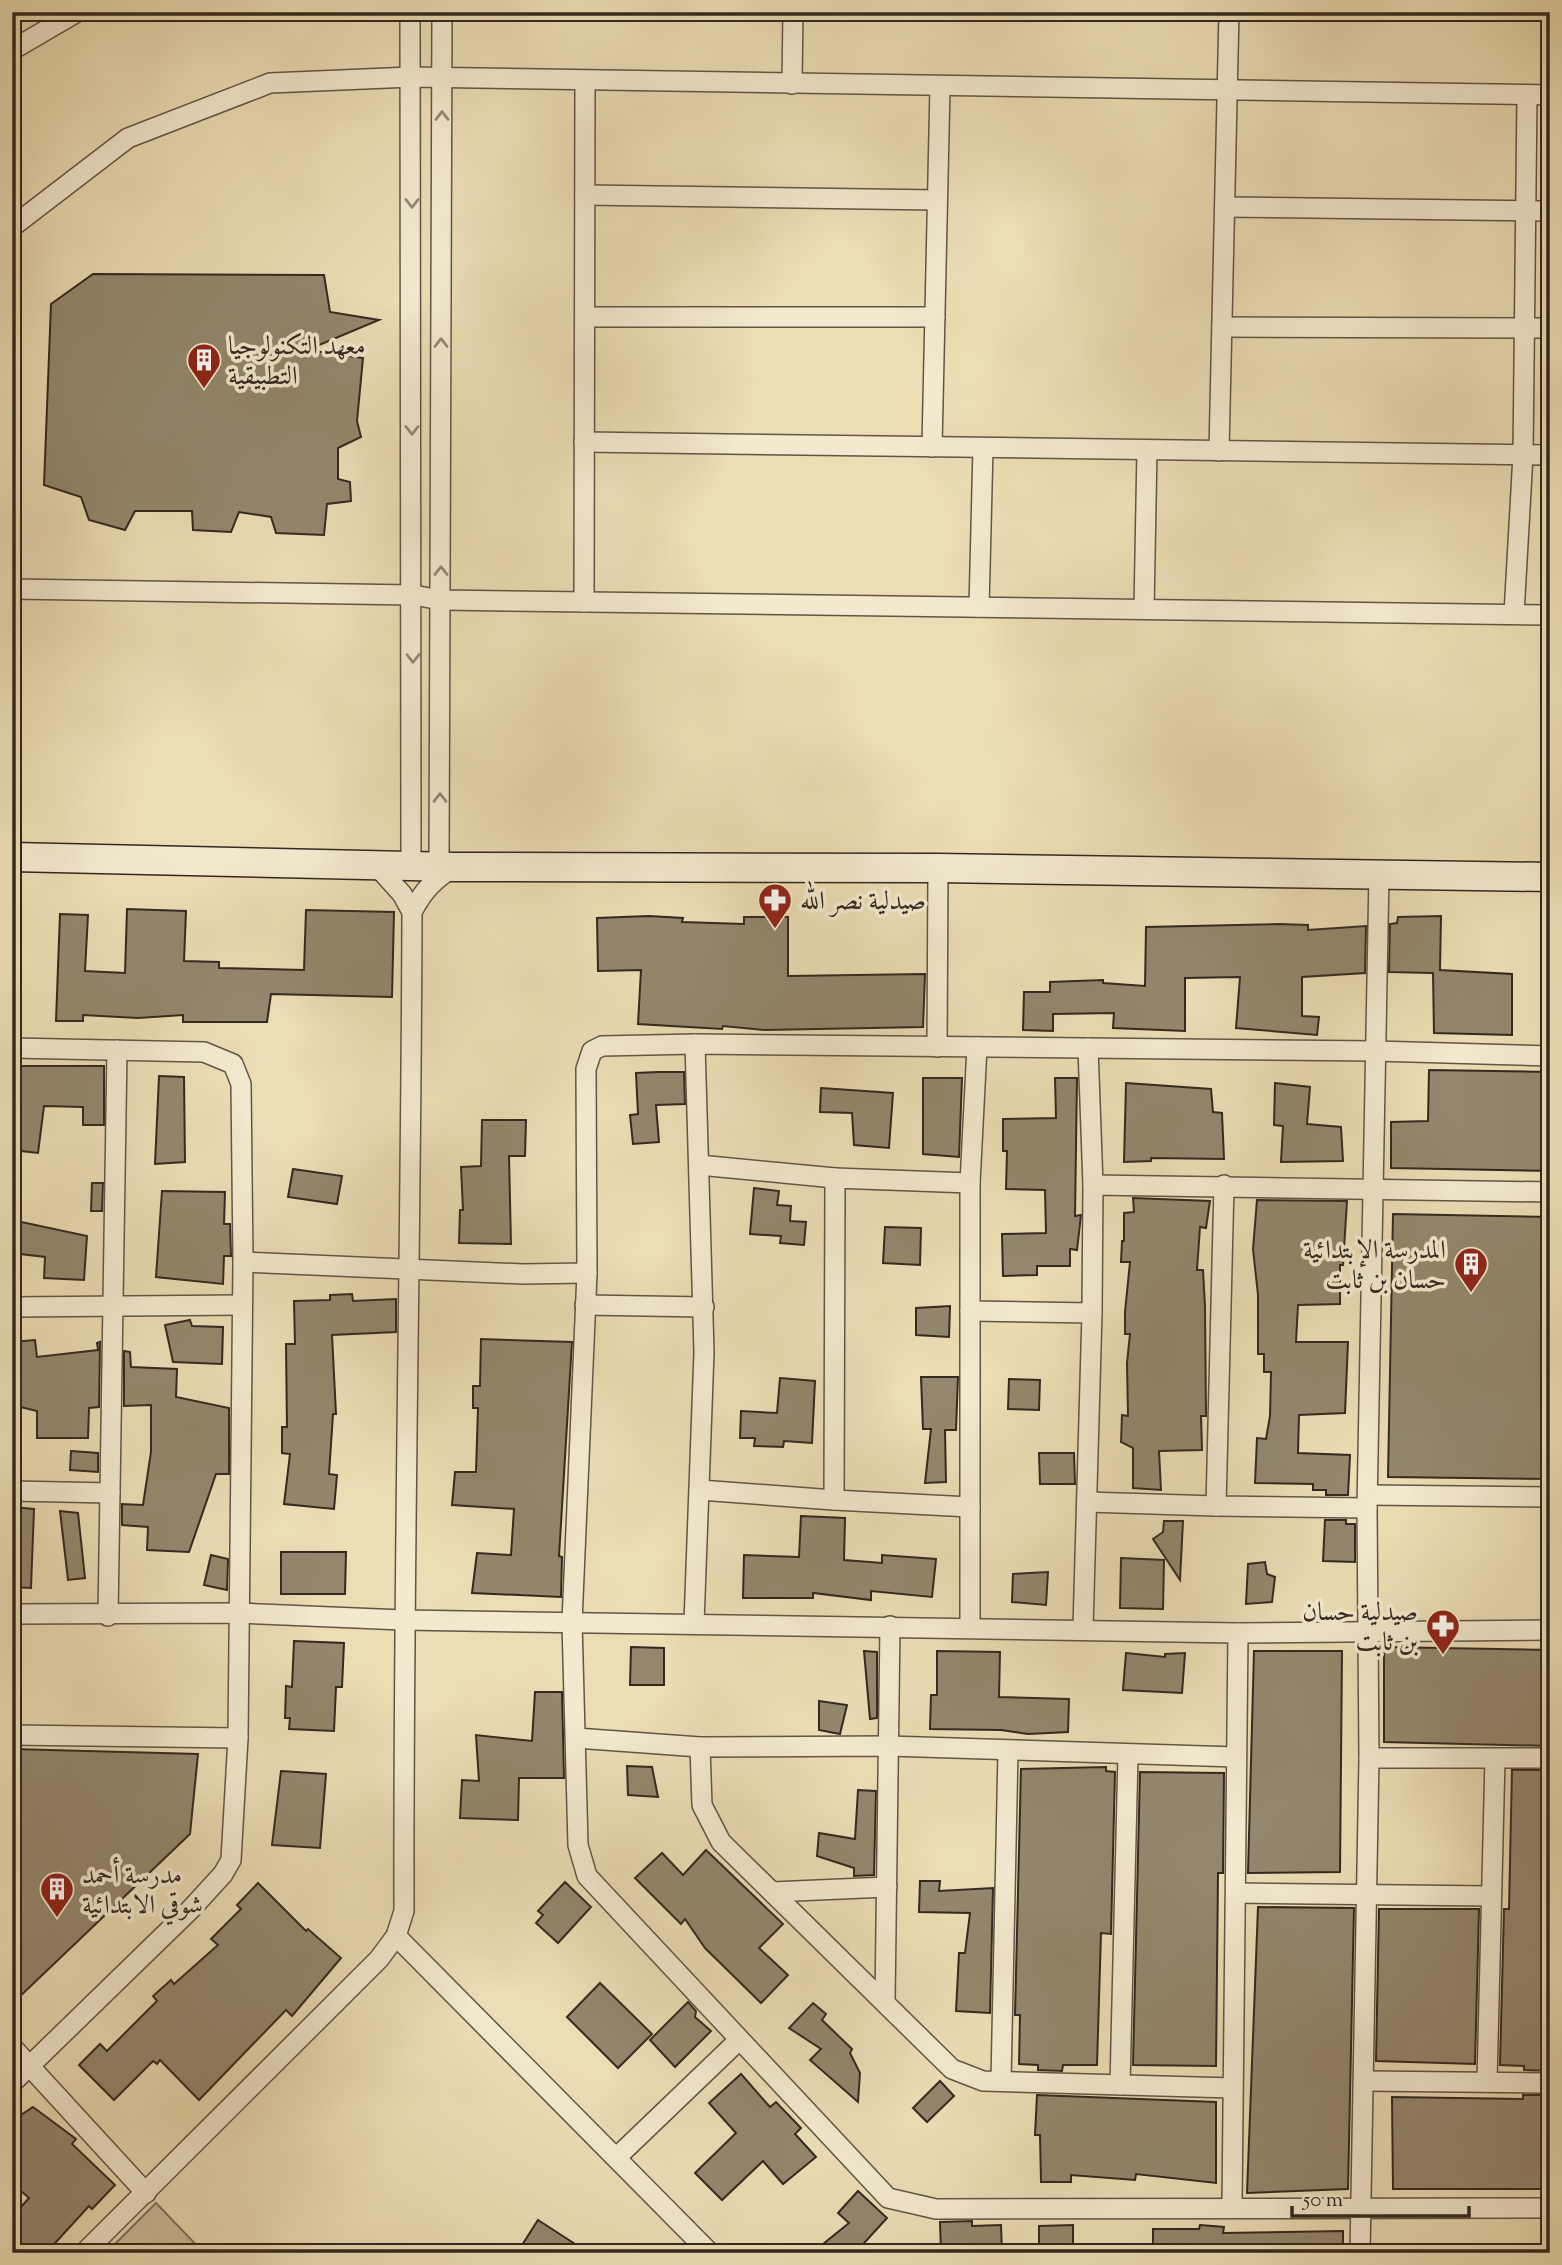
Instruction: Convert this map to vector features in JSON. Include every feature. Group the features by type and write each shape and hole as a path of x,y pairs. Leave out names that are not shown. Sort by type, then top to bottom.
{"main road":[{"path":"12,857 374,863 447,867 938,869 1550,877"}],"street":[{"path":"12,50 77,12"},
{"path":"410,12 413,595 411,865"},
{"path":"84,2253 379,1959 396,1936 404,1911 403,1620 411,1268 412,912 422,893 447,867 440,600 442,12"},
{"path":"792,84 793,12"},
{"path":"1219,451 1229,12"},
{"path":"12,227 128,138 270,83 411,77 1227,92 1550,95"},
{"path":"584,602 585,81"},
{"path":"932,447 940,87"},
{"path":"1514,614 1523,455 1527,95"},
{"path":"585,195 937,200"},
{"path":"1225,207 1550,211"},
{"path":"585,317 935,317"},
{"path":"1222,327 1550,328"},
{"path":"584,442 1550,455"},
{"path":"979,607 983,448"},
{"path":"1144,609 1147,450"},
{"path":"12,589 413,595 440,600 1550,615"},
{"path":"374,863 395,886 412,912"},
{"path":"937,1047 938,869"},
{"path":"1360,2253 1368,1895 1368,1502 1379,875"},
{"path":"694,1623 704,1307 695,1044"},
{"path":"1550,1056 1375,1051 602,1045 592,1051 588,1058 587,1273 572,1622 578,1845 587,1876 888,2198 936,2209 1232,2206 1550,2208"},
{"path":"970,1627 970,1183 977,1047"},
{"path":"12,1048 204,1052 233,1064 241,1084 243,1262 238,1738 231,1860 223,1874 12,2083"},
{"path":"1083,1628 1093,1185 1088,1048"},
{"path":"108,1616 117,1050"},
{"path":"699,1165 835,1178 970,1183"},
{"path":"834,1500 835,1178"},
{"path":"1093,1185 1372,1187 1550,1192"},
{"path":"1216,1506 1224,1185"},
{"path":"243,1262 523,1274 587,1273"},
{"path":"12,1307 242,1305"},
{"path":"585,1305 704,1307"},
{"path":"970,1311 1091,1313"},
{"path":"700,1490 970,1507"},
{"path":"12,1491 110,1493"},
{"path":"1087,1502 1216,1506 1550,1497"},
{"path":"12,1614 108,1616 238,1613 403,1620 1083,1628 1238,1633 1550,1630"},
{"path":"885,2001 890,1626"},
{"path":"1232,2206 1238,1633"},
{"path":"12,1735 238,1738"},
{"path":"576,1738 699,1747 888,1746 1236,1758"},
{"path":"699,1747 702,1805 721,1842 953,2069 967,2077 1002,2081 1233,2088"},
{"path":"1002,2081 1008,1751"},
{"path":"1120,2085 1128,1755"},
{"path":"1369,1758 1550,1758"},
{"path":"1487,2082 1494,1759"},
{"path":"772,1892 887,1886"},
{"path":"1236,1893 1490,1896"},
{"path":"396,1936 710,2253"},
{"path":"617,2157 738,2040"},
{"path":"12,2047 146,2193"},
{"path":"1365,2081 1550,2083"}],"shaded area":[{"path":"156,2203 204,2253 106,2253"}],"building":[{"name":"معهد التكنولوجيا التطبيقية","path":"93,274 324,275 330,312 379,320 307,350 363,358 357,421 361,437 338,448 338,479 350,482 351,501 327,504 324,535 276,533 271,517 239,512 231,532 193,530 192,511 135,511 125,530 89,520 81,497 44,485 51,304"},
{"path":"127,909 186,911 184,961 219,962 219,968 304,970 306,910 394,912 392,997 271,994 267,1022 183,1022 183,1015 138,1018 83,1015 83,1021 56,1021 60,914 88,915 85,971 125,973"},
{"path":"1441,916 1440,970 1512,974 1512,1035 1434,1033 1433,973 1389,972 1390,924 1397,923 1398,917"},
{"path":"744,917 788,917 788,976 925,974 923,1027 765,1030 638,1024 641,970 598,971 597,918 683,918 682,922 744,924"},
{"path":"1308,925 1308,930 1366,926 1365,973 1302,977 1302,1016 1319,1017 1317,1035 1236,1028 1240,977 1185,978 1185,1031 1113,1028 1114,1013 1053,1014 1053,1031 1023,1030 1024,992 1050,992 1050,982 1103,980 1103,983 1145,986 1146,927"},
{"path":"12,1066 104,1066 104,1125 83,1125 83,1107 44,1106 38,1153 12,1150"},
{"path":"1429,1070 1550,1072 1550,1171 1391,1168 1391,1122 1428,1121"},
{"path":"684,1072 685,1104 656,1105 659,1142 633,1144 630,1115 638,1114 636,1073"},
{"path":"159,1076 184,1077 185,1162 155,1164"},
{"path":"923,1078 962,1078 959,1157 923,1154"},
{"path":"1055,1078 1077,1078 1075,1216 1081,1215 1077,1250 1070,1249 1070,1266 1037,1266 1037,1275 1003,1276 1002,1234 1046,1233 1045,1190 1006,1189 1007,1151 1003,1151 1003,1119 1056,1118"},
{"path":"1126,1083 1211,1089 1213,1112 1222,1113 1224,1159 1151,1158 1151,1161 1124,1162"},
{"path":"1275,1083 1310,1087 1307,1124 1341,1127 1343,1161 1281,1162 1283,1126 1274,1125"},
{"path":"821,1088 893,1093 889,1148 854,1145 852,1113 820,1112"},
{"path":"482,1120 526,1120 525,1156 509,1156 511,1244 459,1243 460,1210 463,1210 461,1167 481,1166"},
{"path":"293,1169 342,1176 337,1204 288,1197"},
{"path":"92,1183 103,1183 102,1211 91,1211"},
{"path":"754,1188 779,1191 777,1205 791,1206 790,1221 806,1222 804,1245 780,1243 781,1236 750,1234"},
{"path":"162,1191 225,1192 224,1224 230,1224 231,1256 224,1256 223,1284 156,1277"},
{"path":"1133,1198 1210,1201 1206,1228 1200,1227 1197,1270 1203,1270 1205,1306 1206,1416 1201,1416 1202,1450 1159,1451 1161,1490 1133,1488 1133,1448 1121,1442 1122,1415 1128,1416 1127,1363 1130,1334 1125,1334 1125,1312 1130,1262 1121,1262 1122,1241 1124,1213 1134,1212"},
{"path":"1257,1200 1347,1201 1343,1265 1340,1265 1340,1304 1298,1305 1296,1342 1348,1342 1345,1413 1299,1415 1298,1453 1350,1455 1348,1495 1326,1495 1326,1490 1313,1490 1313,1484 1255,1483 1257,1438 1266,1439 1270,1416 1271,1372 1264,1372 1264,1354 1258,1354 1258,1295 1253,1249"},
{"name":"المدرسة الإبتدائية حسان بن ثابت","path":"1393,1214 1550,1217 1550,1479 1388,1477"},
{"path":"12,1220 87,1236 84,1280 44,1278 45,1257 12,1253"},
{"path":"885,1227 921,1228 920,1265 883,1263"},
{"path":"352,1294 353,1301 396,1299 396,1332 332,1335 336,1414 333,1414 329,1474 337,1475 334,1509 284,1504 290,1454 282,1453 282,1427 287,1427 286,1344 295,1344 294,1301 330,1300 330,1295"},
{"path":"950,1306 949,1337 916,1335 916,1308"},
{"path":"190,1320 192,1326 223,1327 222,1364 173,1362 165,1325"},
{"path":"481,1339 572,1342 559,1556 562,1557 561,1597 472,1593 477,1553 511,1555 514,1509 452,1505 455,1472 476,1472 478,1408 473,1408 473,1386 480,1386"},
{"path":"35,1340 37,1357 98,1350 97,1343 100,1342 99,1407 89,1408 88,1438 37,1438 37,1411 12,1405 12,1342"},
{"path":"124,1351 130,1352 131,1367 177,1369 176,1397 229,1408 229,1474 216,1474 189,1552 147,1550 148,1527 122,1525 122,1504 143,1505 151,1452 151,1405 124,1406"},
{"path":"921,1377 958,1377 956,1430 945,1430 946,1482 925,1483 931,1429 923,1429"},
{"path":"780,1378 815,1381 812,1443 784,1441 783,1447 754,1446 755,1438 740,1438 741,1411 777,1413"},
{"path":"1009,1379 1040,1380 1039,1410 1008,1409"},
{"path":"71,1451 98,1453 98,1472 70,1470"},
{"path":"1039,1453 1074,1453 1075,1484 1040,1484"},
{"path":"12,1507 34,1509 31,1588 12,1587"},
{"path":"60,1511 78,1513 85,1578 68,1580"},
{"path":"801,1516 845,1518 844,1560 882,1563 882,1555 936,1559 932,1597 871,1591 871,1600 813,1593 813,1598 743,1598 744,1555 799,1557"},
{"path":"1325,1520 1346,1520 1346,1524 1355,1524 1355,1562 1323,1561"},
{"path":"1164,1521 1183,1521 1180,1580 1153,1539 1163,1532"},
{"path":"281,1552 346,1552 345,1594 281,1594"},
{"path":"211,1555 228,1559 227,1590 204,1585"},
{"path":"1121,1558 1164,1560 1163,1609 1120,1608"},
{"path":"1265,1562 1267,1574 1275,1577 1272,1602 1246,1604 1248,1564"},
{"path":"1048,1572 1046,1605 1012,1602 1013,1574"},
{"path":"294,1641 344,1643 342,1687 336,1687 334,1731 289,1729 290,1718 285,1718 286,1686 292,1687"},
{"path":"631,1647 664,1648 664,1685 630,1685"},
{"path":"1384,1647 1550,1650 1550,1746 1384,1742"},
{"path":"864,1651 877,1652 877,1718 870,1719"},
{"path":"937,1651 1000,1652 999,1697 1069,1699 1068,1732 1028,1734 1001,1730 930,1729 931,1695 937,1695"},
{"path":"1254,1651 1342,1651 1340,1872 1248,1873"},
{"path":"1126,1653 1165,1657 1165,1654 1185,1653 1182,1693 1123,1690"},
{"path":"535,1692 562,1692 564,1778 519,1778 518,1820 460,1818 462,1780 479,1781 476,1735 532,1741"},
{"path":"819,1701 847,1705 840,1734 819,1730"},
{"name":"مدرسة أحمد شوقي الابتدائية","path":"12,1749 198,1754 190,1834 12,2004"},
{"path":"627,1766 652,1767 658,1797 628,1795"},
{"path":"1106,1767 1106,1771 1115,1772 1111,1934 1101,1933 1097,2065 1063,2065 1062,2071 1038,2070 1038,2065 1019,2064 1020,2015 1015,2015 1021,1769"},
{"path":"1512,1770 1550,1770 1550,2071 1524,2070 1524,2066 1500,2065 1504,1909 1509,1909"},
{"path":"281,1771 326,1774 320,1848 272,1845"},
{"path":"1140,1772 1224,1773 1223,1873 1218,1873 1216,2066 1133,2065"},
{"path":"858,1790 876,1791 874,1875 854,1876 854,1868 817,1856 819,1833 855,1839"},
{"path":"706,1850 783,1924 759,1948 788,1975 761,2003 705,1948 685,1919 681,1924 635,1878 662,1853 683,1875"},
{"path":"920,1881 940,1881 939,1891 993,1888 990,2013 956,2011 959,1953 965,1953 970,1913 919,1912"},
{"path":"565,1882 591,1907 558,1943 536,1923 543,1915 538,1911"},
{"path":"258,1883 306,1931 308,1929 341,1958 292,2016 286,2010 199,2100 160,2060 157,2064 153,2061 114,2100 79,2065 100,2044 107,2051 157,2001 153,1996 171,1980 174,1984 218,1945 211,1939 241,1909 237,1905"},
{"path":"1258,1907 1354,1908 1348,2189 1247,2193"},
{"path":"1379,1909 1479,1909 1475,2064 1376,2061"},
{"path":"600,1983 652,2034 618,2068 567,2017"},
{"path":"688,2002 696,2011 695,2017 711,2031 675,2067 650,2040"},
{"path":"813,2003 826,2014 822,2020 852,2049 850,2053 860,2073 858,2102 810,2060 821,2049 789,2028"},
{"path":"741,2074 770,2107 776,2102 801,2128 795,2134 816,2157 783,2184 763,2161 722,2200 695,2173 736,2133 709,2103"},
{"path":"940,2081 954,2096 927,2122 913,2108"},
{"path":"1037,2095 1216,2102 1216,2183 1136,2174 1135,2180 1071,2175 1071,2182 1041,2182 1040,2135 1035,2135"},
{"path":"1523,2095 1550,2095 1550,2189 1393,2189 1392,2097 1523,2099"},
{"path":"33,2107 76,2139 72,2144 115,2185 92,2209 89,2206 46,2253 12,2253 12,2217 29,2198 12,2183 12,2121"},
{"path":"858,2191 887,2218 855,2253 812,2253 849,2223 838,2213"},
{"path":"538,2220 589,2253 517,2253"},
{"path":"972,2221 972,2226 1001,2225 1002,2253 941,2253 940,2222"},
{"path":"1073,2225 1073,2253 1039,2253 1039,2226"},
{"path":"1200,2225 1224,2227 1223,2233 1343,2231 1343,2253 1153,2253 1153,2229 1199,2229"}],"place":[{"name":"معهد التكنولوجيا التطبيقية","path":"204,390"},
{"name":"صيدلية نصر الله","path":"775,930"},
{"name":"المدرسة الإبتدائية حسان بن ثابت","path":"1471,1294"},
{"name":"صيدلية حسان بن ثابت","path":"1443,1656"},
{"name":"مدرسة أحمد شوقي الابتدائية","path":"57,1919"}]}
